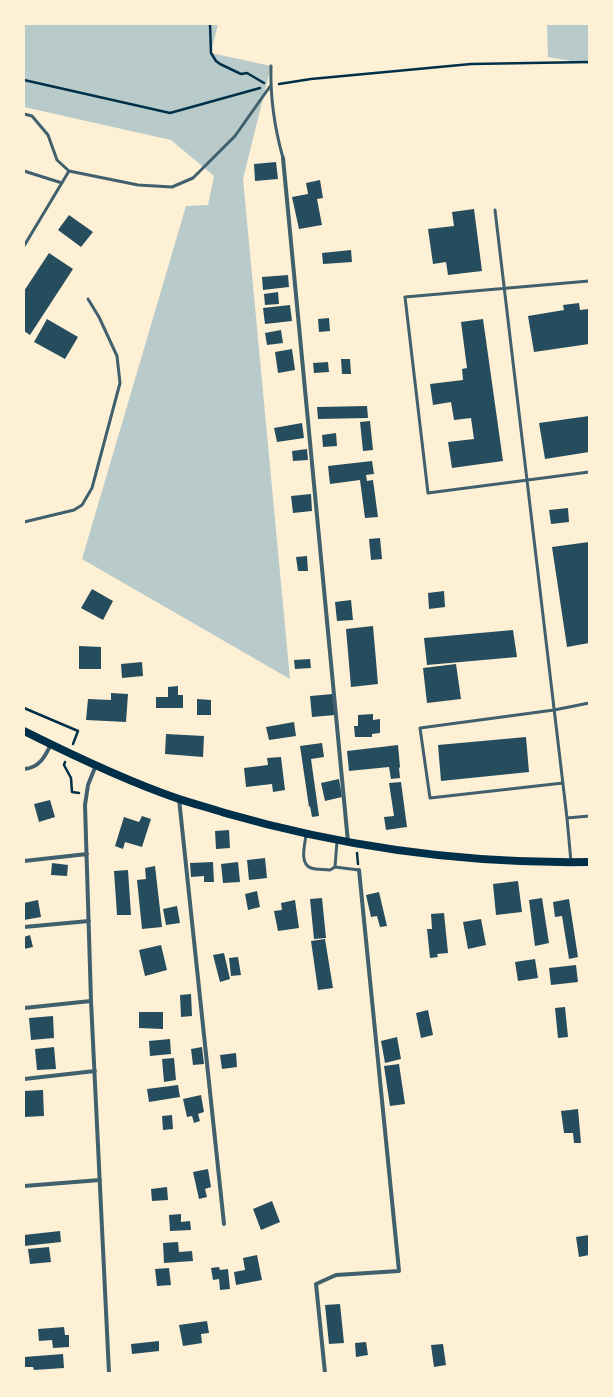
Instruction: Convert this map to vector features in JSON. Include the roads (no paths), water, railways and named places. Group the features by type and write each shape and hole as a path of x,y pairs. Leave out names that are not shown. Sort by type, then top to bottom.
{"main road":[{"path":"24,730 96,765 178,799 307,834 410,852 472,858 589,862"}],"street":[{"path":"283,158 352,843"},
{"path":"24,769 33,767 40,762 44,758 51,744"},
{"path":"96,765 86,794 87,854 92,1002 109,1373"},
{"path":"178,799 224,1224"},
{"path":"24,861 87,854"},
{"path":"325,1373 316,1284 336,1275 399,1271 359,870"},
{"path":"24,927 89,921"},
{"path":"24,1008 92,1002"},
{"path":"24,1079 95,1071"},
{"path":"24,1186 100,1180"}],"lane":[{"path":"272,66 272,107 277,136 283,158"},
{"path":"24,114 32,116 48,135 57,160 69,172 138,185 172,187 193,178 235,136 271,85"},
{"path":"24,171 62,183"},
{"path":"24,246 69,172"},
{"path":"495,210 563,783 571,862"},
{"path":"589,281 405,297 428,493 589,472"},
{"path":"24,522 74,510 82,505 92,488 120,383 117,356 99,317 88,299"},
{"path":"563,783 430,798 420,728 589,704"},
{"path":"567,818 589,816"},
{"path":"307,834 304,858 306,864 310,868 330,870 335,867 359,870"},
{"path":"335,867 337,840"}]}
